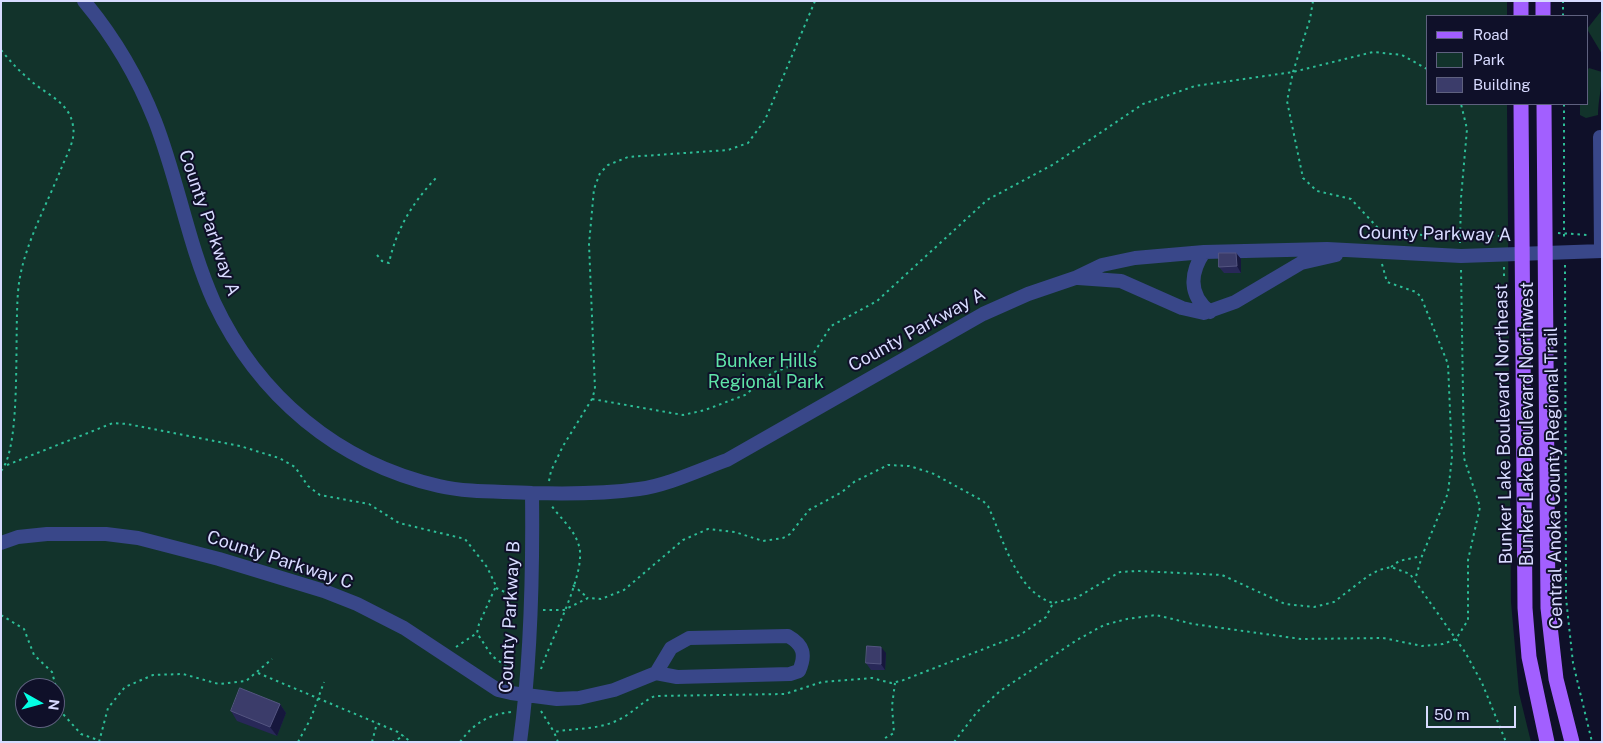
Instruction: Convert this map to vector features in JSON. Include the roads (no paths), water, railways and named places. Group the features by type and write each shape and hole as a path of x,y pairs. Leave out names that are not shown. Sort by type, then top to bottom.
{"main road":[{"path":"1521,1 1521,15"},
{"path":"1544,1 1544,15"},
{"name":"Bunker Lake Boulevard Northeast","path":"1521,105 1525,608 1529,657 1546,742"},
{"name":"Bunker Lake Boulevard Northwest","path":"1544,105 1548,608 1556,679 1572,742"}],"street":[{"name":"County Parkway A","path":"84,1 101,22 123,56 155,121 180,205 214,302 242,351 272,391 294,413 318,431 346,450 376,466 440,486 490,492 585,494 640,489 727,460 983,314 1028,294 1075,278 1102,265 1135,258 1204,252 1327,249 1461,256 1601,251"},
{"path":"1600,138 1601,251"},
{"name":"County Parkway A","path":"1075,278 1121,281 1182,308 1195,312 1210,312 1235,302 1301,263 1349,251"},
{"path":"1204,252 1192,274 1192,285 1196,297 1210,312"},
{"name":"County Parkway B","path":"520,742 525,695 532,493"},
{"name":"County Parkway C","path":"1,543 18,537 47,534 106,534 138,538 324,591 384,617 446,654 498,690 557,699 579,698 614,690 656,673"},
{"path":"788,636 797,641 804,651 804,660 799,671 790,674 677,677 656,673 671,648 689,638 788,636"}],"park label":[{"name":"Bunker Hills Regional Park","path":"766,371"}]}
